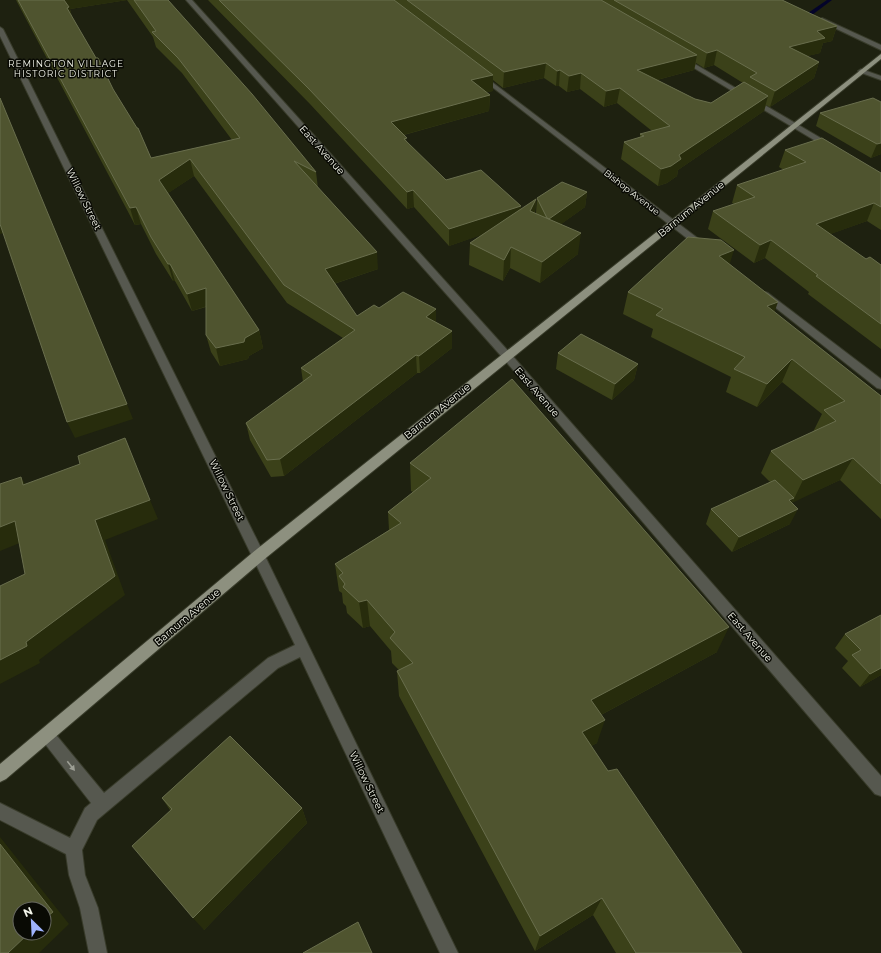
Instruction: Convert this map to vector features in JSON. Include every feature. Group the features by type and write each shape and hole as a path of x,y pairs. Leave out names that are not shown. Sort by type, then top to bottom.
{"main road":[{"name":"Barnum Avenue","path":"0,774 259,556 506,355 881,56"}],"street":[{"name":"East Avenue","path":"189,0 506,355 881,788"},
{"path":"813,16 881,48"},
{"name":"Willow Street","path":"0,29 259,556 449,953"},
{"path":"674,55 842,154"},
{"name":"Bishop Avenue","path":"471,68 711,253"},
{"path":"861,72 881,78"},
{"path":"755,287 881,385"},
{"path":"98,953 89,908 77,875 74,849 91,814 273,663 303,648"},
{"path":"47,735 102,804"},
{"path":"0,811 74,849"}],"building":[{"path":"18,0 64,0 69,7 67,8 96,58 98,58 113,89 138,128 151,158 240,138 178,58 152,32 156,31 134,0 168,0 252,94 316,172 294,161 377,252 325,269 357,316 374,305 379,308 403,292 436,309 426,317 452,331 419,356 416,355 280,459 267,460 246,423 312,375 301,368 355,330 284,285 190,159 159,180 259,330 245,338 244,342 216,348 206,335 206,288 187,294 170,264 168,264 151,237 136,207 130,208"},
{"path":"219,0 394,0 493,75 471,80 490,95 391,122 407,138 404,139 446,180 481,170 521,206 449,229 413,190 407,192 308,88"},
{"path":"407,0 601,0 697,55 637,70 695,99 711,103 744,82 768,96 679,155 681,159 671,166 661,169 624,142 644,136 640,134 670,126 620,88 606,91 581,73 569,76 560,70 557,71 546,63 504,72"},
{"path":"614,0 782,0 837,26 817,31 825,38 789,47 819,62 775,91 750,77 757,73 717,50 707,53"},
{"path":"0,98 127,404 67,422 0,224"},
{"path":"873,98 881,102 881,143 877,144 820,113"},
{"path":"822,138 881,173 881,207 874,203 816,224 866,259 870,257 881,265 881,324 816,276 818,275 771,240 760,245 713,211 755,197 737,185 806,162 785,150"},
{"path":"562,182 587,192 549,219 547,218 537,198"},
{"path":"536,199 530,211 581,233 542,262 511,247 504,260 470,243"},
{"path":"688,237 721,240 734,250 719,256 778,302 767,306 881,396 881,484 853,458 803,480 771,451 836,421 824,410 845,401 792,359 767,384 734,369 745,357 656,315 663,309 628,292"},
{"path":"581,334 638,364 615,384 558,353"},
{"path":"512,379 729,627 591,700 605,720 582,732 608,771 617,769 742,953 636,953 602,898 540,936 397,671 413,663 390,638 395,632 367,600 359,602 343,587 345,584 339,576 343,573 335,564 401,523 388,512 431,478 410,463"},
{"path":"125,438 150,500 95,520 115,576 26,642 27,646 0,660 0,586 25,574 15,521 0,527 0,484 21,477 23,485 80,464 78,456"},
{"path":"775,480 794,498 789,500 798,509 739,537 711,509"},
{"path":"881,615 881,668 870,674 852,655 861,650 845,634"},
{"path":"230,736 302,808 193,918 132,846 172,809 162,798"},
{"path":"0,844 44,901 12,901 12,941 21,941 8,953 0,953"},
{"path":"358,922 372,953 303,953"}],"waterway":[{"path":"810,14 830,0"}],"district":[{"name":"REMINGTON VILLAGE HISTORIC DISTRICT","path":"66,68"}]}
